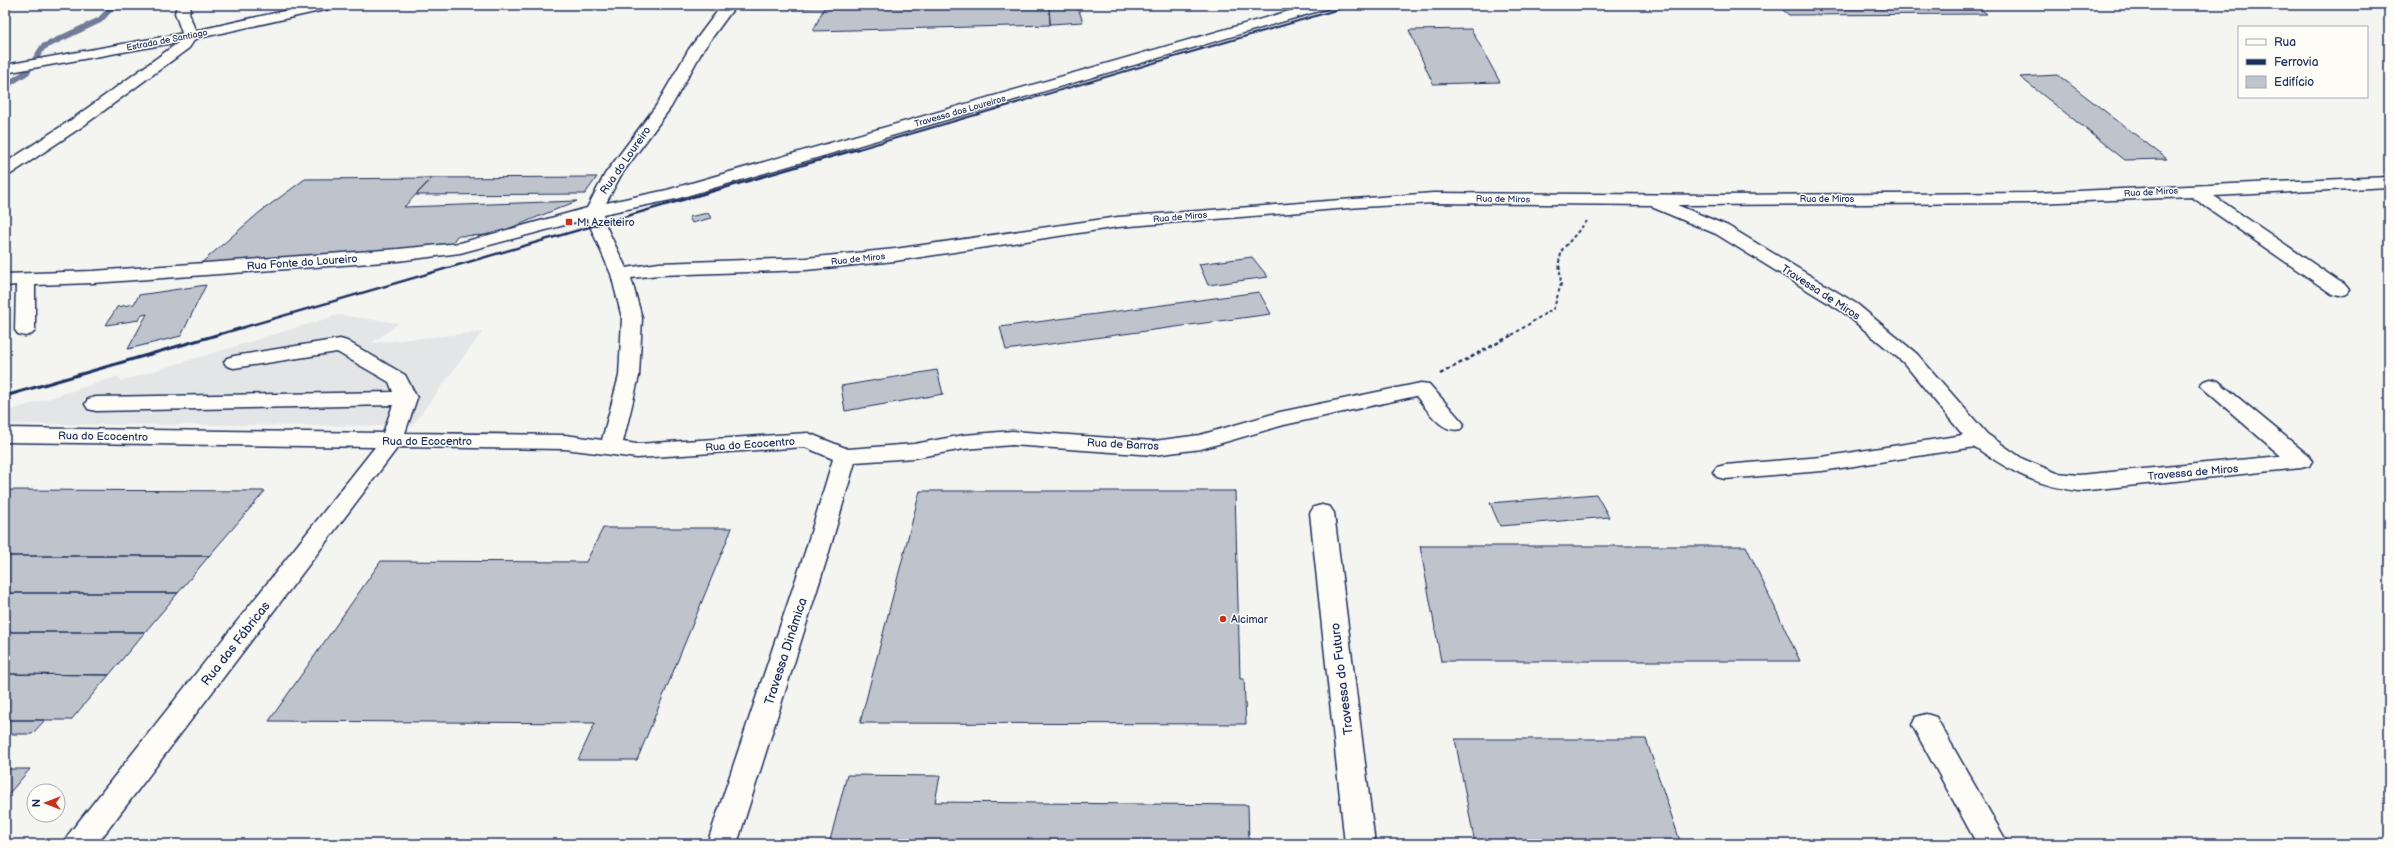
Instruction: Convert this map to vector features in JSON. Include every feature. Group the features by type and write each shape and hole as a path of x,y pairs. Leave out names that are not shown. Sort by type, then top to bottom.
{"street":[{"path":"5,170 77,122 184,46 190,36 182,13 184,5"},
{"name":"Estrada de Santiago","path":"5,69 190,36 328,5"},
{"name":"Rua do Loureiro","path":"594,211 599,198 613,174 663,107 696,48 729,5"},
{"name":"Travessa dos Loureiros","path":"594,211 670,195 1324,5"},
{"name":"Rua de Miros","path":"620,274 659,269 806,264 895,255 1118,222 1361,202 1434,198 1651,200 2033,198 2194,190 2308,187 2389,182"},
{"path":"2194,190 2338,290"},
{"name":"Travessa de Miros","path":"1651,200 1722,230 1850,308 1910,358 1979,439 2016,464 2053,480 2079,483 2301,461 2211,385"},
{"path":"594,211 596,226 620,274 632,318 629,376 611,447"},
{"name":"Rua Fonte do Loureiro","path":"5,280 26,281 390,255 460,248 487,242 594,211"},
{"path":"25,330 26,281"},
{"path":"96,404 406,398 398,379 340,345 234,362"},
{"path":"1421,389 1453,424"},
{"name":"Rua de Barros","path":"845,456 914,451 964,442 1012,438 1162,447 1201,442 1280,419 1421,389"},
{"name":"Rua das Fábricas","path":"79,844 390,441 406,398"},
{"name":"Rua do Ecocentro","path":"5,435 565,442 637,451 808,440 845,456"},
{"path":"1725,472 1822,464 1979,439"},
{"name":"Travessa Dinâmica","path":"722,844 817,552 845,456"},
{"name":"Travessa do Futuro","path":"1322,513 1360,844"},
{"path":"1926,725 1993,844"}],"path":[{"path":"1421,389 1422,384 1531,324 1554,308 1561,284 1559,262 1562,250 1576,232 1609,200"}],"shaded area":[{"path":"474,5 721,5 717,9 468,10"},
{"path":"1778,5 1975,5 1987,14 1789,15"},
{"path":"338,315 399,323 372,343 482,332 412,426 5,424 5,412 119,376 121,381"}],"building":[{"path":"750,5 960,5 748,9"},
{"path":"1049,5 1050,25 813,31 824,8"},
{"path":"1049,5 1077,5 1083,22 1050,24"},
{"path":"1692,5 1762,5 1763,6 1695,7"},
{"path":"1777,5 1793,5 1797,9 1979,8 1987,14 1789,15"},
{"path":"1471,29 1500,82 1433,84 1409,30"},
{"path":"2058,75 2167,159 2125,160 2020,77"},
{"path":"597,177 585,194 416,195 432,178"},
{"path":"432,178 404,207 577,201 493,235 457,236 450,246 199,265 260,212 305,179"},
{"path":"708,213 711,218 692,223 689,217"},
{"path":"1252,257 1268,277 1208,285 1199,264"},
{"path":"206,285 181,336 128,349 147,314 142,315 139,320 106,325 117,307 134,304 139,295"},
{"path":"1259,292 1271,314 1006,350 1000,327"},
{"path":"937,370 943,394 845,411 841,386"},
{"path":"5,490 265,491 209,556 5,556"},
{"path":"920,491 1235,491 1240,679 1244,679 1246,724 860,723"},
{"path":"1596,494 1609,517 1500,526 1490,503"},
{"path":"603,528 732,528 637,760 578,760 595,723 269,721 381,561 586,562"},
{"path":"1420,546 1746,546 1800,661 1441,661"},
{"path":"5,556 209,556 178,593 5,593"},
{"path":"5,593 178,593 145,632 5,632"},
{"path":"5,632 145,632 109,675 5,674"},
{"path":"5,674 109,675 71,720 5,720"},
{"path":"5,720 45,720 32,734 5,734"},
{"path":"1455,739 1646,739 1681,844 1475,844"},
{"path":"5,769 30,769 5,798"},
{"path":"847,775 940,776 935,802 1248,805 1249,844 829,844"}],"waterway":[{"path":"5,86 27,72 43,47 100,20 114,5"}],"railway":[{"path":"855,150 1353,5"},
{"path":"217,335 858,149"},
{"path":"5,396 220,334"}],"place":[{"name":"M. Azeiteiro","path":"569,222"},
{"name":"Alcimar","path":"1223,619"}]}
